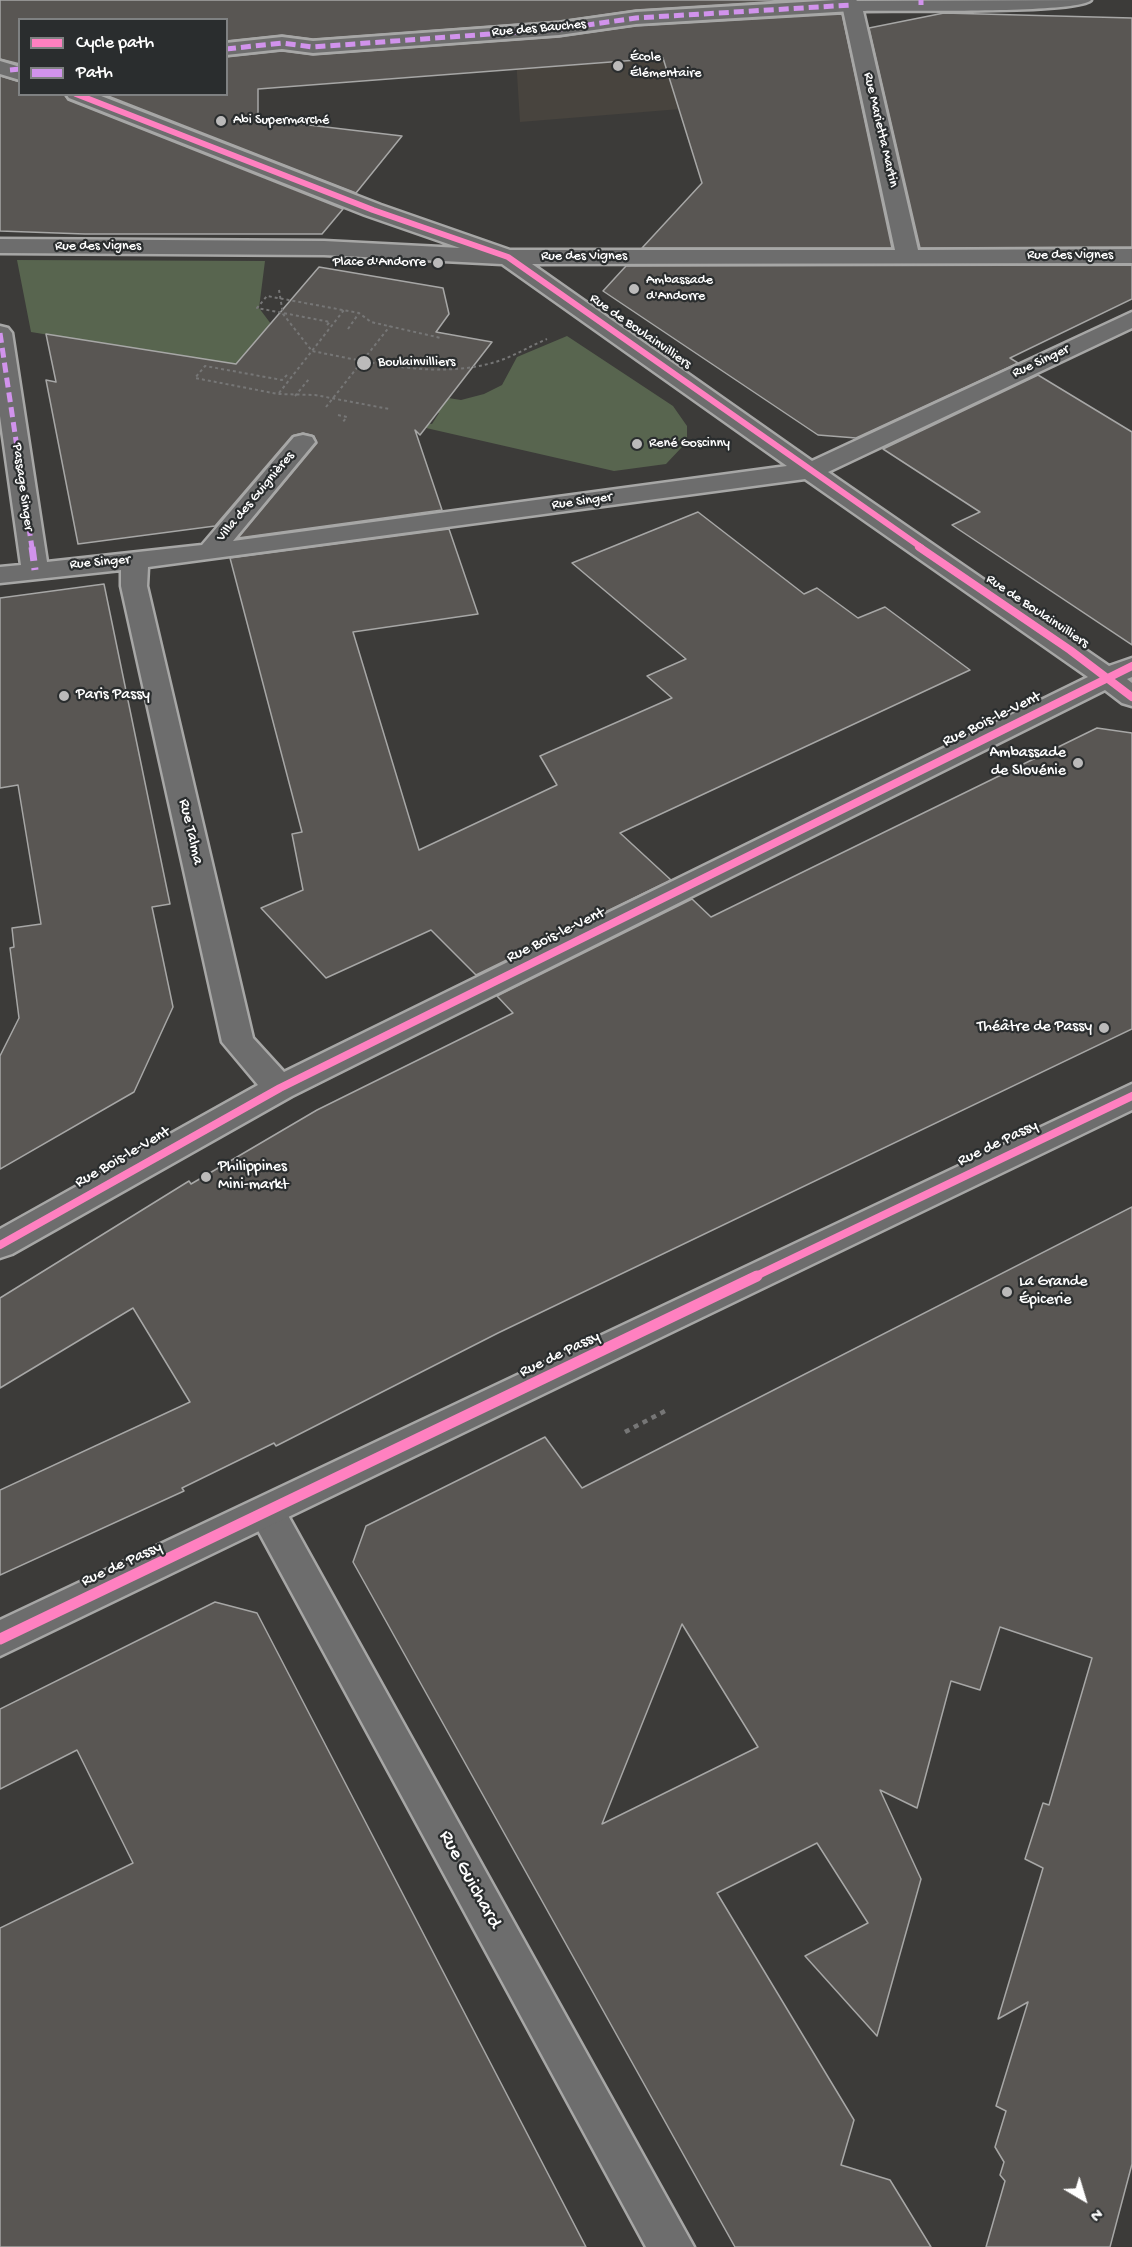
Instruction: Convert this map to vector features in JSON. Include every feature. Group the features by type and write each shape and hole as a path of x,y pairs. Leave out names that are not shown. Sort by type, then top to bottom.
{"street":[{"name":"Rue des Bauches","path":"228,49 282,43 313,47 559,29 647,17 852,5 921,2 1047,3 1081,0"},
{"name":"Rue Marietta Martin","path":"852,5 908,255"},
{"name":"Rue de Boulainvilliers","path":"80,96 373,210 508,257 810,471 1125,680"},
{"name":"Rue des Vignes","path":"0,246 324,248 508,257 1132,256"},
{"name":"Rue Singer","path":"0,575 210,552 810,471 1132,319"},
{"name":"Passage Singer","path":"0,333 35,570"},
{"name":"Villa des Guignières","path":"210,552 303,442"},
{"name":"Rue Talma","path":"135,560 134,586 238,1042 280,1088"},
{"name":"Rue Bois-le-Vent","path":"0,1245 280,1088 1125,680"},
{"name":"Rue de Passy","path":"0,1639 1132,1096"},
{"name":"Rue Guichard","path":"267,1512 671,2247"}],"path":[{"path":"279,285 283,314 312,351 363,361 411,369 488,364 553,336"},
{"path":"327,326 330,322 256,308 267,296 359,313 371,322 441,338"},
{"path":"278,394 344,310"},
{"path":"348,329 359,313"},
{"path":"324,409 390,326"},
{"path":"287,375 282,381 205,366 195,378 278,394 315,395 389,409"},
{"path":"296,396 309,379"},
{"path":"625,1432 665,1411"}],"shaded area":[{"name":"École Élémentaire","path":"700,28 730,105 520,122 515,42"}],"green space":[{"path":"17,260 265,261 259,308 280,336 278,373 31,332"},
{"path":"567,336 673,406 687,426 687,437 682,447 666,464 614,471 413,425 378,413 432,424 439,413 386,403 417,393 461,400 484,394 502,385 517,357"}],"building":[{"path":"0,0 799,0 636,10 559,21 313,39 282,35 228,41 228,18 18,18 18,64 0,59"},
{"path":"944,13 1132,18 1132,247 920,248 869,28"},
{"path":"842,14 892,248 642,248 702,183 663,58 258,89 258,119 402,136 356,193 108,96 228,96 228,57 282,51 313,55 559,37 636,26"},
{"path":"0,76 18,81 18,96 65,96 68,100 343,209 322,234 85,234 0,231"},
{"path":"1132,265 1132,299 1010,358 1018,363 856,438 818,435 603,291 626,266"},
{"path":"319,267 443,288 449,314 436,332 492,342 420,435 415,430 442,510 238,538 317,443 314,436 303,433 292,436 215,526 78,544 46,380 56,382 46,334 236,364"},
{"path":"1038,375 1132,432 1132,645 952,525 980,512 883,449"},
{"path":"698,512 804,594 817,588 858,618 885,607 970,670 620,833 671,880 476,975 431,930 326,978 261,908 303,890 292,834 302,832 230,558 449,529 478,614 353,632 419,850 557,785 540,756 672,698 647,676 686,659 572,563"},
{"path":"104,584 170,904 152,907 173,1007 134,1092 0,1169 0,1056 19,1018 10,948 14,947 12,928 41,924 18,785 0,788 0,598"},
{"path":"1097,728 1132,733 1132,1029 498,1333 276,1446 274,1443 182,1488 184,1491 0,1575 0,1490 190,1402 133,1308 0,1388 0,1298 189,1181 191,1184 317,1110 513,1013 497,996 692,899 711,917"},
{"path":"1132,1207 1132,2164 1110,2247 986,2247 1005,2181 1000,2175 1004,2162 995,2147 1006,2111 996,2106 1028,2002 998,2019 1043,1868 1025,1859 1043,1803 1049,1805 1092,1658 1000,1627 980,1690 951,1681 917,1808 880,1790 921,1879 877,2036 805,1956 868,1923 817,1843 717,1893 854,2120 841,2165 890,2180 931,2247 735,2247 353,1562 366,1526 545,1437 582,1488","holes":["682,1624 758,1747 602,1824"]},
{"path":"215,1602 257,1613 586,2247 0,2247 0,1928 133,1863 77,1750 0,1789 0,1709"}],"marked path":[{"path":"921,0 921,5"},
{"path":"228,49 282,43 313,47 559,29 636,18 852,5"},
{"path":"10,70 18,69"},
{"path":"0,333 35,570"}],"cycle path":[{"path":"81,96 373,210 508,257 851,500 1070,650 1132,697"},
{"path":"0,1245 280,1088 1132,666"},
{"path":"0,1639 1132,1096"}],"place":[{"name":"École Élémentaire","path":"618,66"},
{"name":"Abi Supermarché","path":"221,121"},
{"name":"Place d'Andorre","path":"438,263"},
{"name":"Ambassade d'Andorre","path":"634,289"},
{"name":"Boulainvilliers","path":"364,363"},
{"name":"René Goscinny","path":"637,444"},
{"name":"Paris Passy","path":"64,696"},
{"name":"Ambassade de Slovénie","path":"1078,763"},
{"name":"Théâtre de Passy","path":"1104,1028"},
{"name":"Philippines Mini-markt","path":"206,1177"},
{"name":"La Grande Épicerie","path":"1007,1292"}]}
